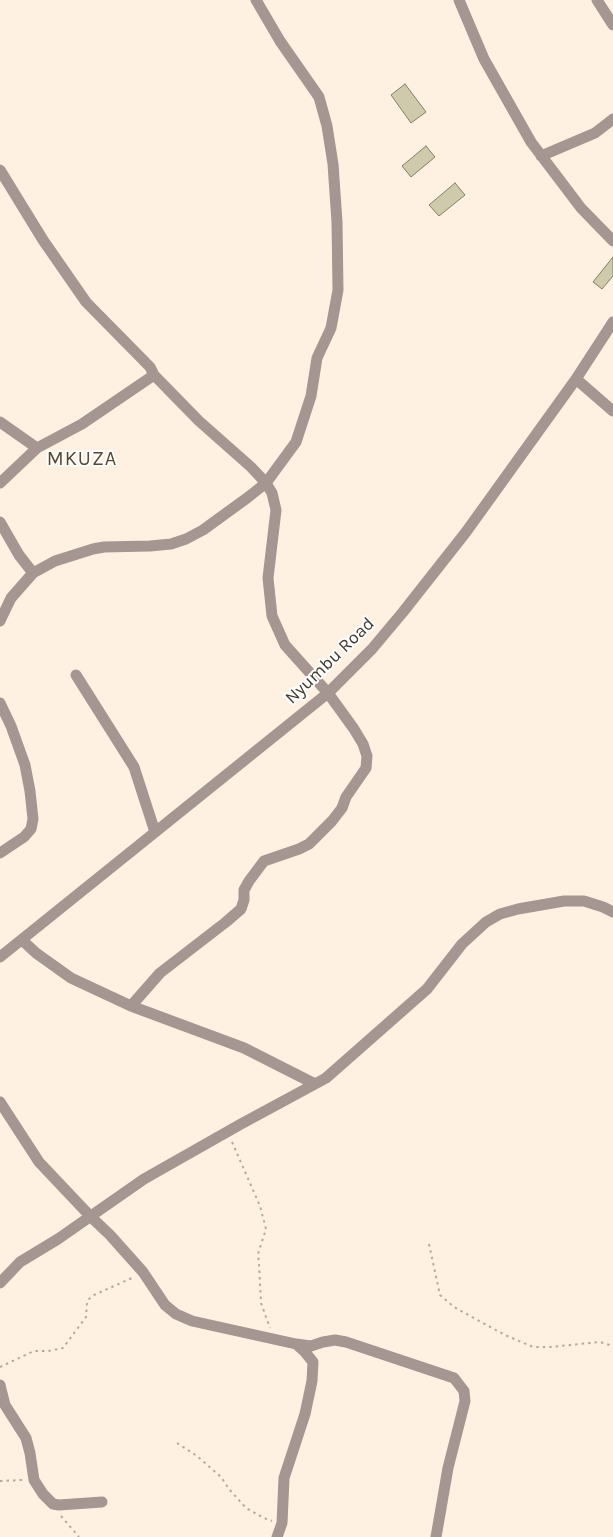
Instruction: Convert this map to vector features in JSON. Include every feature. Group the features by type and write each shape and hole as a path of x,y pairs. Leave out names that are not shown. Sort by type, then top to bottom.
{"street":[{"path":"0,621 6,598 33,573 55,561 104,547 164,544 186,539 203,530 266,483 296,442 311,396 317,358 331,328 338,290 337,222 333,164 319,97 280,41 256,0"},
{"path":"459,0 484,59 531,142 581,208 613,241"},
{"path":"597,0 613,24"},
{"path":"541,156 595,133 613,119"},
{"path":"0,170 43,240 86,302 150,366 154,375 199,421 251,467 266,483 272,493 276,510 268,578 272,616 285,645 328,692 363,744 366,756 366,768 346,797 342,808 332,820 309,844 264,862 252,876 244,890 244,900 241,908 226,922 160,973 131,1006"},
{"name":"Nyumbu Road","path":"0,957 328,692 372,649 466,532 576,379 613,322"},
{"path":"0,483 37,448 82,424 154,375"},
{"path":"576,379 613,412"},
{"path":"0,422 37,448"},
{"path":"0,522 19,555 33,573"},
{"path":"76,675 134,767 155,832"},
{"path":"0,703 12,726 25,765 30,791 32,819 31,829 24,837 0,853"},
{"path":"1,1280 20,1262 91,1217 144,1179 326,1078 427,988 462,944 486,922 500,914 518,909 564,901 584,901 613,912"},
{"path":"22,940 36,954 71,978 131,1006 244,1048 316,1084"},
{"path":"0,1102 39,1162 110,1235 143,1272 166,1305 176,1314 192,1321 296,1344 311,1346 335,1340 346,1342 454,1378 464,1391 465,1401 448,1468 436,1537"},
{"path":"277,1537 282,1523 284,1478 305,1414 312,1381 313,1362 296,1344"},
{"path":"0,1385 5,1405 26,1438 34,1480 44,1494 53,1504 70,1505 102,1502"}],"path":[{"path":"227,1132 260,1206 266,1229 258,1254 260,1289 262,1302 275,1339"},
{"path":"429,1244 440,1295 454,1307 472,1317 505,1335 533,1347 550,1348 600,1342 613,1346"},
{"path":"0,1367 34,1351 63,1348 86,1317 87,1302 90,1298 143,1272"},
{"path":"177,1443 197,1456 221,1477 228,1489 246,1508 264,1518 282,1523"},
{"path":"0,1481 34,1480"},
{"path":"53,1504 79,1537"}],"building":[{"path":"405,84 426,112 411,123 391,95"},
{"path":"426,146 435,157 411,177 402,166"},
{"path":"455,183 465,195 439,216 429,205"},
{"path":"613,257 613,276 602,289 593,282"}],"district":[{"name":"MKUZA","path":"82,459"}]}
